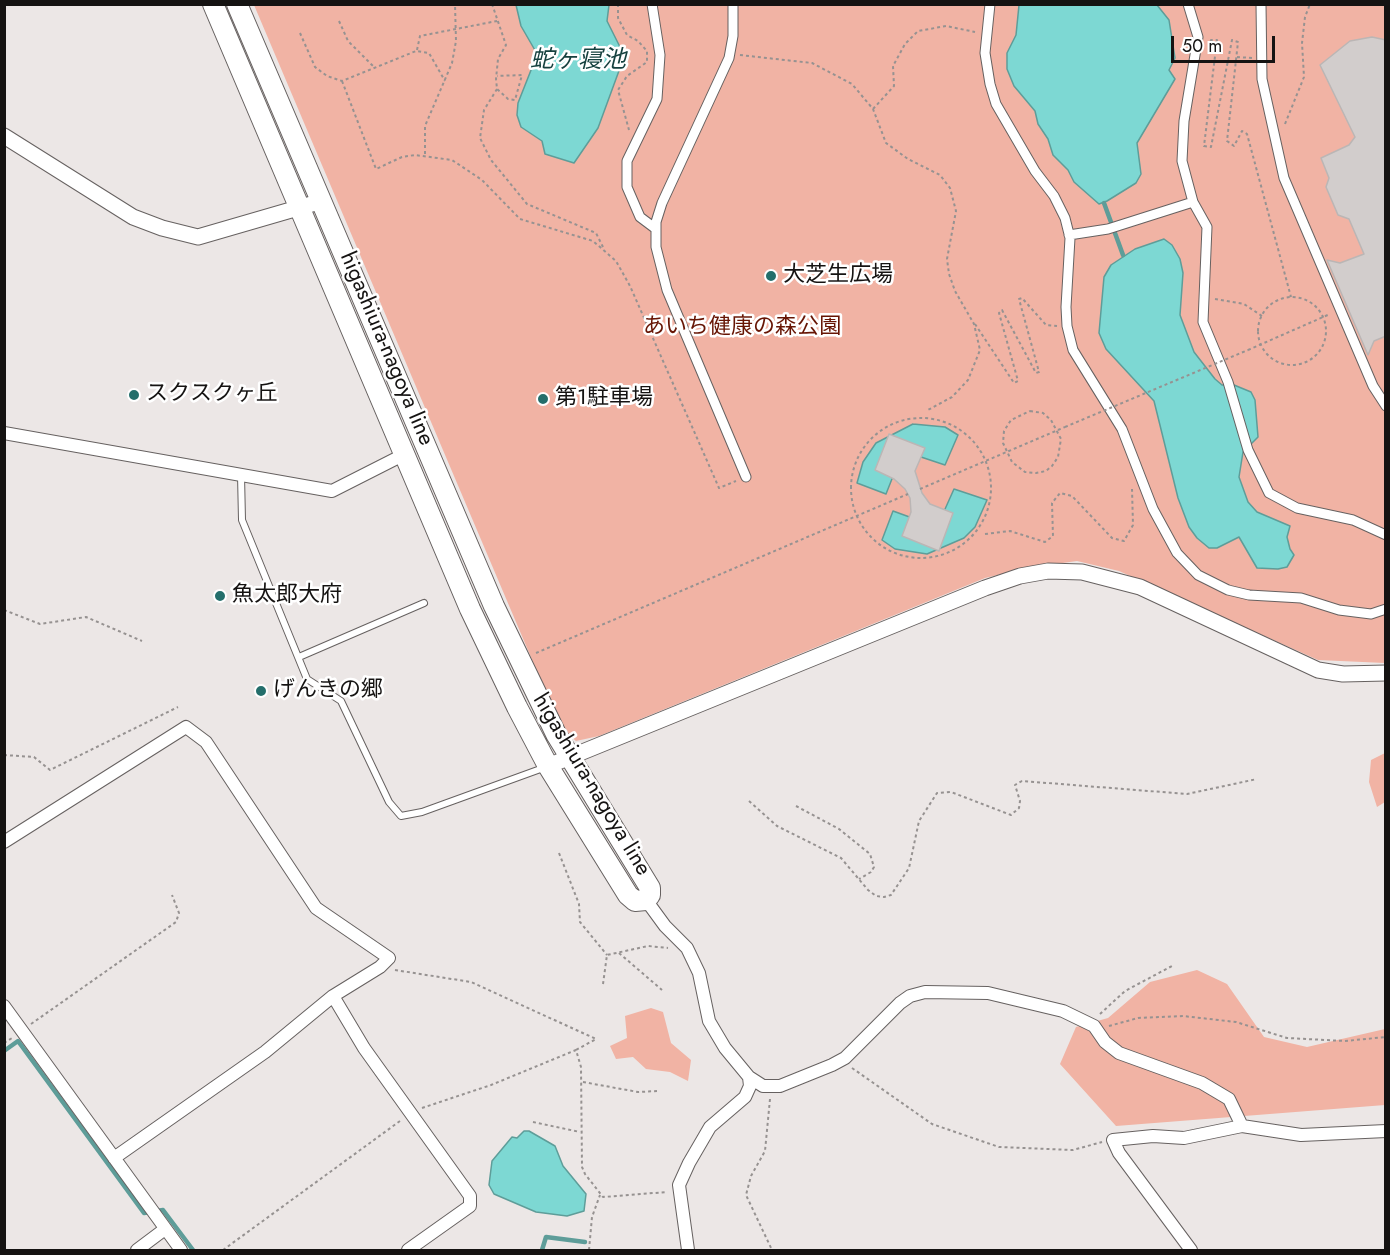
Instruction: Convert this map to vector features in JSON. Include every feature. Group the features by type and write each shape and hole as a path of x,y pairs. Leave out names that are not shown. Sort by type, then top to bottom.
{"main road":[{"name":"higashiura-nagoya line","path":"213,4 491,655 548,766 628,895 635,901 646,900 650,895 650,888 570,757 494,606 237,4"}],"street":[{"path":"652,4 660,55 657,99 627,161 627,187 640,217 656,229"},
{"path":"734,4 730,53 721,79 662,202 656,229 656,248 667,290 746,477"},
{"path":"990,4 985,34 990,84 996,104 1035,171 1054,196 1069,235 1067,326 1073,350 1122,429 1165,533 1177,553 1198,575 1228,590 1249,595 1301,598 1339,610 1371,614 1386,609"},
{"path":"1188,4 1198,37 1184,121 1182,161 1193,202 1207,227 1203,322 1228,382 1248,450 1269,493 1297,508 1353,520 1386,535"},
{"path":"1261,4 1262,79 1275,146 1284,178 1373,386 1386,406"},
{"path":"4,136 133,217 162,228 198,237 322,201"},
{"path":"1069,235 1108,229 1193,202"},
{"path":"5,435 332,491 405,454"},
{"path":"548,766 985,588 1020,576 1048,571 1082,572 1140,587 1318,670 1342,674 1386,673"},
{"path":"4,842 186,727 206,742 316,908 389,958 380,967 333,996 265,1052 114,1158"},
{"path":"646,900 665,926 687,948 699,973 709,1021 725,1048 749,1077 770,1088 790,1083 845,1058 900,1003 910,996 925,992 988,993 1064,1011 1093,1026 1105,1042 1119,1053 1202,1083 1229,1099 1242,1126"},
{"path":"333,996 364,1048 470,1196 470,1206 408,1251"},
{"path":"4,1006 181,1251"},
{"path":"688,1251 679,1185 699,1143 710,1127 745,1097 750,1086 749,1077"},
{"path":"1191,1251 1119,1153 1113,1140 1153,1136 1184,1138 1242,1126 1301,1135 1384,1133"},
{"path":"137,1251 165,1229"}],"lane":[{"path":"241,475 242,520 307,679 341,701 390,802 401,816 422,812 548,766"},
{"path":"299,657 424,603"}],"path":[{"path":"425,154 425,126 452,63 456,28 455,4"},
{"path":"492,4 506,45 498,58 497,89 484,110 480,138 491,160 527,204 596,233 604,249"},
{"path":"618,4 618,18 627,35 647,51 647,63 627,76 618,90 629,131 638,137"},
{"path":"1275,146 1304,77 1302,43 1305,17 1310,4"},
{"path":"339,21 348,41 375,68"},
{"path":"416,51 420,36 498,21"},
{"path":"873,108 894,86 893,66 905,44 918,31 946,26 985,34"},
{"path":"300,33 315,67 327,76 342,81 416,51 429,53 445,81"},
{"path":"1208,51 1211,40 1217,40 1204,146 1211,147 1232,40 1238,42 1227,141 1234,146 1242,131 1247,134 1291,297"},
{"path":"730,53 812,63 852,84 873,108 886,143 908,159 940,175 950,188 956,211 947,259 955,291 974,324 980,350 968,380 952,397 926,411"},
{"path":"497,76 522,75 515,100 508,99 497,89"},
{"path":"342,81 376,169 402,157 425,154 452,160 467,168 520,219 579,236 604,249 616,261 630,286 719,488 746,477"},
{"path":"1291,297 1311,302 1324,316 1328,326 1326,341 1308,360 1289,364 1280,362 1266,353 1261,344 1257,327 1262,316 1270,305 1291,297"},
{"path":"968,314 1014,382 1018,381 999,313 1002,310 1036,373 1039,372 1019,299 1022,298 1046,325 1067,326"},
{"path":"1204,298 1244,304 1262,316"},
{"path":"920,489 1340,310"},
{"path":"1030,411 1043,413 1058,430 1061,439 1058,457 1046,471 1025,472 1005,453 1004,431 1011,420 1019,415 1030,411"},
{"path":"920,417 947,422 969,436 987,460 991,477 990,500 986,516 967,540 952,550 915,560 897,555 882,549 876,543 858,516 850,485 855,461 866,442 888,426 920,417"},
{"path":"985,534 1010,531 1045,542 1053,536 1052,503 1060,493 1072,496 1112,538 1124,541 1133,525 1132,489 1137,469"},
{"path":"530,656 908,494"},
{"path":"4,610 40,624 87,617 142,641"},
{"path":"4,755 34,757 50,770 178,707"},
{"path":"749,801 777,826 842,858 876,896 891,895 909,868 921,815 937,793 951,792 1011,815 1019,808 1020,801 1016,785 1022,781 1187,794 1257,779"},
{"path":"796,806 845,833 870,854 874,867 859,879"},
{"path":"559,853 579,904 580,922 607,955 603,984"},
{"path":"4,1043 176,922 179,913 172,895"},
{"path":"607,955 656,945 670,949"},
{"path":"619,952 620,956 662,990"},
{"path":"1093,1026 1125,991 1172,966"},
{"path":"223,1251 411,1113 491,1085 576,1050 596,1039 471,982 380,967"},
{"path":"1093,1026 1138,1018 1183,1016 1227,1021 1287,1038 1312,1040 1386,1037"},
{"path":"576,1050 582,1082 582,1167 600,1195"},
{"path":"839,1061 932,1124 999,1148 1073,1150 1113,1140"},
{"path":"582,1082 638,1092 657,1091"},
{"path":"770,1088 765,1150 751,1176 746,1195 772,1251"},
{"path":"533,1122 581,1132"},
{"path":"600,1195 679,1191"},
{"path":"589,1251 592,1217 600,1195"}],"green space":[{"name":"あいち健康の森公園","path":"254,5 1385,5 1385,663 1318,660 1119,571 1077,561 1027,568 985,578 599,736 576,741 561,728"},
{"path":"1385,753 1385,802 1377,807 1369,782 1371,760"},
{"path":"1197,970 1227,984 1264,1037 1307,1047 1385,1029 1385,1105 1116,1126 1060,1064 1076,1027 1108,1018 1150,982"},
{"path":"651,1008 663,1012 671,1043 691,1060 688,1081 670,1072 646,1069 633,1057 616,1059 610,1046 627,1038 625,1016"}],"water":[{"name":"蛇ヶ寝池","path":"516,5 609,5 607,21 621,49 620,68 598,128 574,163 545,154 542,141 521,127 517,115 518,103 536,52 521,26"},
{"path":"1019,5 1157,5 1169,20 1175,58 1169,70 1175,79 1137,143 1141,174 1136,183 1107,201 1099,204 1074,182 1068,170 1053,155 1048,139 1038,124 1035,111 1014,86 1007,69 1007,53 1016,35"},
{"path":"1164,239 1172,245 1180,259 1183,273 1180,315 1194,352 1222,385 1234,385 1251,392 1255,400 1258,437 1243,452 1239,477 1248,502 1257,512 1290,526 1287,537 1294,555 1287,567 1257,568 1239,537 1217,548 1209,548 1197,538 1189,527 1178,498 1154,401 1106,349 1099,333 1104,277 1111,265 1135,249"},
{"path":"913,424 945,427 958,435 945,465 903,451 886,494 857,483 863,462 876,443"},
{"path":"954,489 987,500 975,527 964,538 927,554 895,549 882,540 893,511 937,527"},
{"path":"524,1131 529,1131 555,1146 563,1166 586,1194 584,1211 567,1216 536,1212 494,1194 489,1185 492,1161 512,1137 517,1138"}],"building":[{"path":"1372,37 1386,40 1386,336 1374,341 1368,355 1327,260 1340,263 1364,254 1349,219 1338,215 1326,187 1329,178 1321,158 1349,145 1355,137 1320,65 1350,41"},
{"path":"889,434 925,448 915,471 922,493 930,504 953,513 939,551 902,536 911,512 910,498 905,489 894,479 875,470"}],"waterway":[{"path":"1104,203 1123,255"},
{"path":"4,1051 18,1041 144,1213 163,1210 193,1250"},
{"path":"542,1250 546,1237 585,1242"}],"place":[{"name":"大芝生広場","path":"771,276"},
{"name":"スクスクヶ丘","path":"134,395"},
{"name":"第1駐車場","path":"543,399"},
{"name":"魚太郎大府","path":"220,596"},
{"name":"げんきの郷","path":"261,691"}]}
